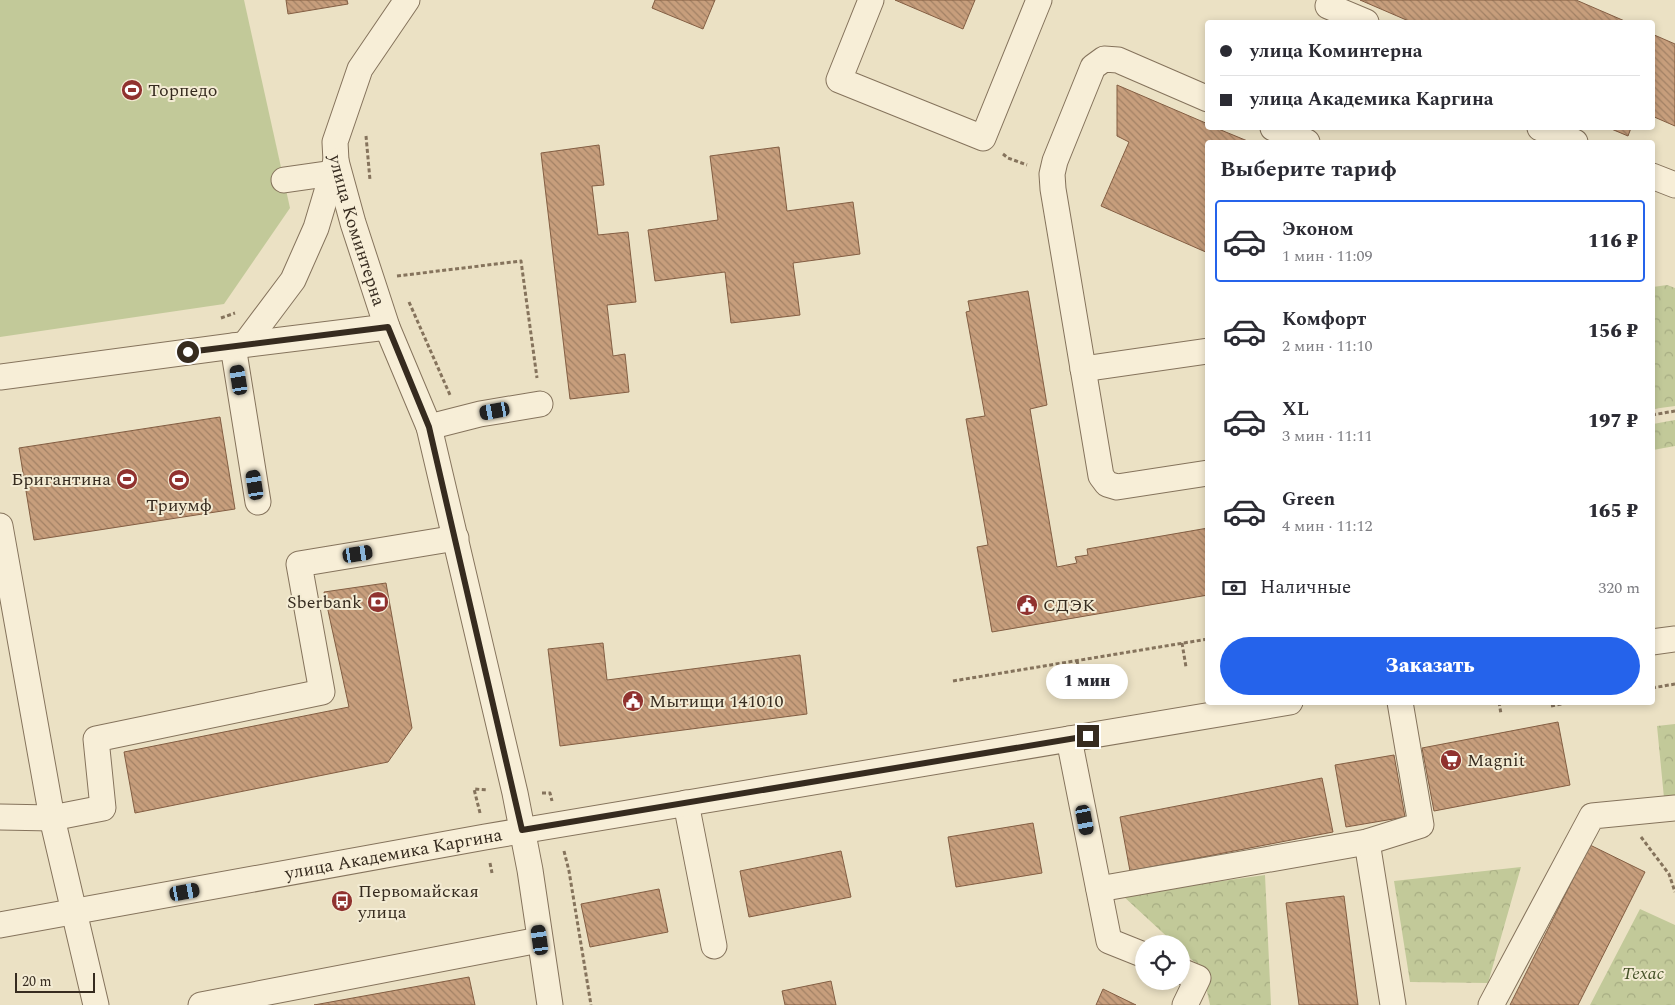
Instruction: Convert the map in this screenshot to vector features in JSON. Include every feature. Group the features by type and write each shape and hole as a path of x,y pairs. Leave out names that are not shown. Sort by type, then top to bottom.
{"street":[{"name":"улица Коминтерна","path":"0,377 388,327 334,167 335,142 360,69 406,0"},
{"path":"871,0 838,80 983,138 1039,0"},
{"path":"1330,0 1328,6 1361,20"},
{"path":"1205,98 1118,60 1104,59 1093,67 1055,161 1052,174 1101,476 1107,484 1116,487 1205,473"},
{"path":"1278,130 1302,140"},
{"path":"1545,130 1570,140"},
{"path":"284,180 334,167"},
{"path":"258,502 239,345 293,280 316,228 334,167"},
{"path":"1655,177 1675,185"},
{"path":"388,327 429,427 456,538 522,830 530,870 550,1005"},
{"path":"1083,369 1205,351"},
{"path":"429,427 480,414 540,404"},
{"path":"0,526 52,818 96,1005"},
{"path":"0,817 52,818 103,808 96,739 322,692 299,564 456,538"},
{"path":"1655,642 1675,639"},
{"name":"улица Академика Каргина","path":"0,925 522,830 1272,705"},
{"path":"1099,889 1367,842 1421,825 1401,705"},
{"path":"1070,739 1109,941 1135,951"},
{"path":"686,803 714,946"},
{"path":"1491,1005 1592,816 1675,808"},
{"path":"1367,842 1393,1005"},
{"path":"201,1005 540,940"},
{"path":"1185,1005 1198,978 1190,975"}],"path":[{"path":"983,138 1008,158 1052,174"},
{"path":"365,139 371,186"},
{"path":"393,268 397,277 520,261 540,404"},
{"path":"405,295 460,419"},
{"path":"221,318 241,310"},
{"path":"1655,414 1675,411"},
{"path":"953,681 1205,639"},
{"path":"1182,643 1186,667"},
{"path":"1077,660 1081,684"},
{"path":"1655,687 1675,684"},
{"path":"1500,705 1501,714"},
{"path":"1551,706 1556,705"},
{"path":"1610,814 1636,831 1669,874 1675,892"},
{"path":"569,871 591,1005"}],"green space":[{"name":"Торпедо","path":"0,0 244,0 290,208 224,304 0,337"},
{"path":"1667,285 1675,288 1675,406 1655,409 1655,287"},
{"path":"1675,420 1675,446 1655,450 1655,424"},
{"path":"1675,724 1675,797 1664,798 1657,726"},
{"path":"1521,867 1488,983 1410,982 1394,881"},
{"path":"1265,875 1271,1005 1210,1005 1202,969 1190,958 1190,935 1165,935 1122,895"},
{"name":"Техас","path":"1640,909 1675,925 1675,1005 1590,1005"}],"building":[{"path":"286,0 347,0 348,4 288,14"},
{"path":"655,0 715,0 703,29 652,8"},
{"path":"895,0 975,0 963,29"},
{"path":"1360,0 1576,0 1622,20 1406,20"},
{"path":"1655,35 1675,44 1675,126 1655,117"},
{"path":"1117,85 1205,123 1205,130 1221,130 1245,140 1205,140 1205,252 1101,206 1129,142 1117,136"},
{"path":"1614,130 1630,130 1628,136"},
{"path":"599,145 604,185 592,186 598,235 628,232 636,302 607,305 613,356 625,354 629,392 570,399 541,153"},
{"path":"779,147 787,211 853,202 860,254 793,263 800,315 731,323 725,272 655,281 648,230 718,220 710,156"},
{"path":"1028,291 1047,405 1030,409 1057,567 1077,563 1075,557 1088,555 1087,549 1205,529 1205,596 992,632 977,547 988,545 966,419 985,416 966,312 970,311 968,301"},
{"name":"Бригантина","path":"220,417 235,509 34,540 19,448"},
{"path":"386,583 412,728 388,762 135,813 124,752 349,707 324,592"},
{"path":"603,643 607,680 800,655 807,714 560,746 548,649"},
{"path":"1558,722 1570,785 1434,811 1422,748"},
{"path":"1394,755 1405,817 1346,827 1335,765"},
{"path":"1322,778 1333,832 1130,871 1120,817"},
{"path":"1033,823 1042,873 956,887 948,837"},
{"path":"1590,845 1645,872 1578,1005 1510,1005"},
{"path":"841,851 851,897 749,917 740,871"},
{"path":"659,889 668,932 590,947 581,904"},
{"path":"1344,896 1358,1005 1299,1005 1286,903"},
{"path":"469,977 475,1005 314,1005"},
{"path":"831,981 836,1005 785,1005 782,991"},
{"path":"1103,989 1136,1005 1096,1005"}],"place":[{"name":"Торпедо","path":"132,90"},
{"name":"Бригантина","path":"127,479"},
{"name":"Триумф","path":"179,480"},
{"name":"Sberbank","path":"378,602"},
{"name":"СДЭК","path":"1027,605"},
{"name":"Мытищи 141010","path":"633,701"},
{"name":"Magnit","path":"1451,760"},
{"name":"Первомайская улица","path":"342,901"}],"route":[{"path":"188,352 388,327 429,427 515,792 522,830 1088,736"}]}
